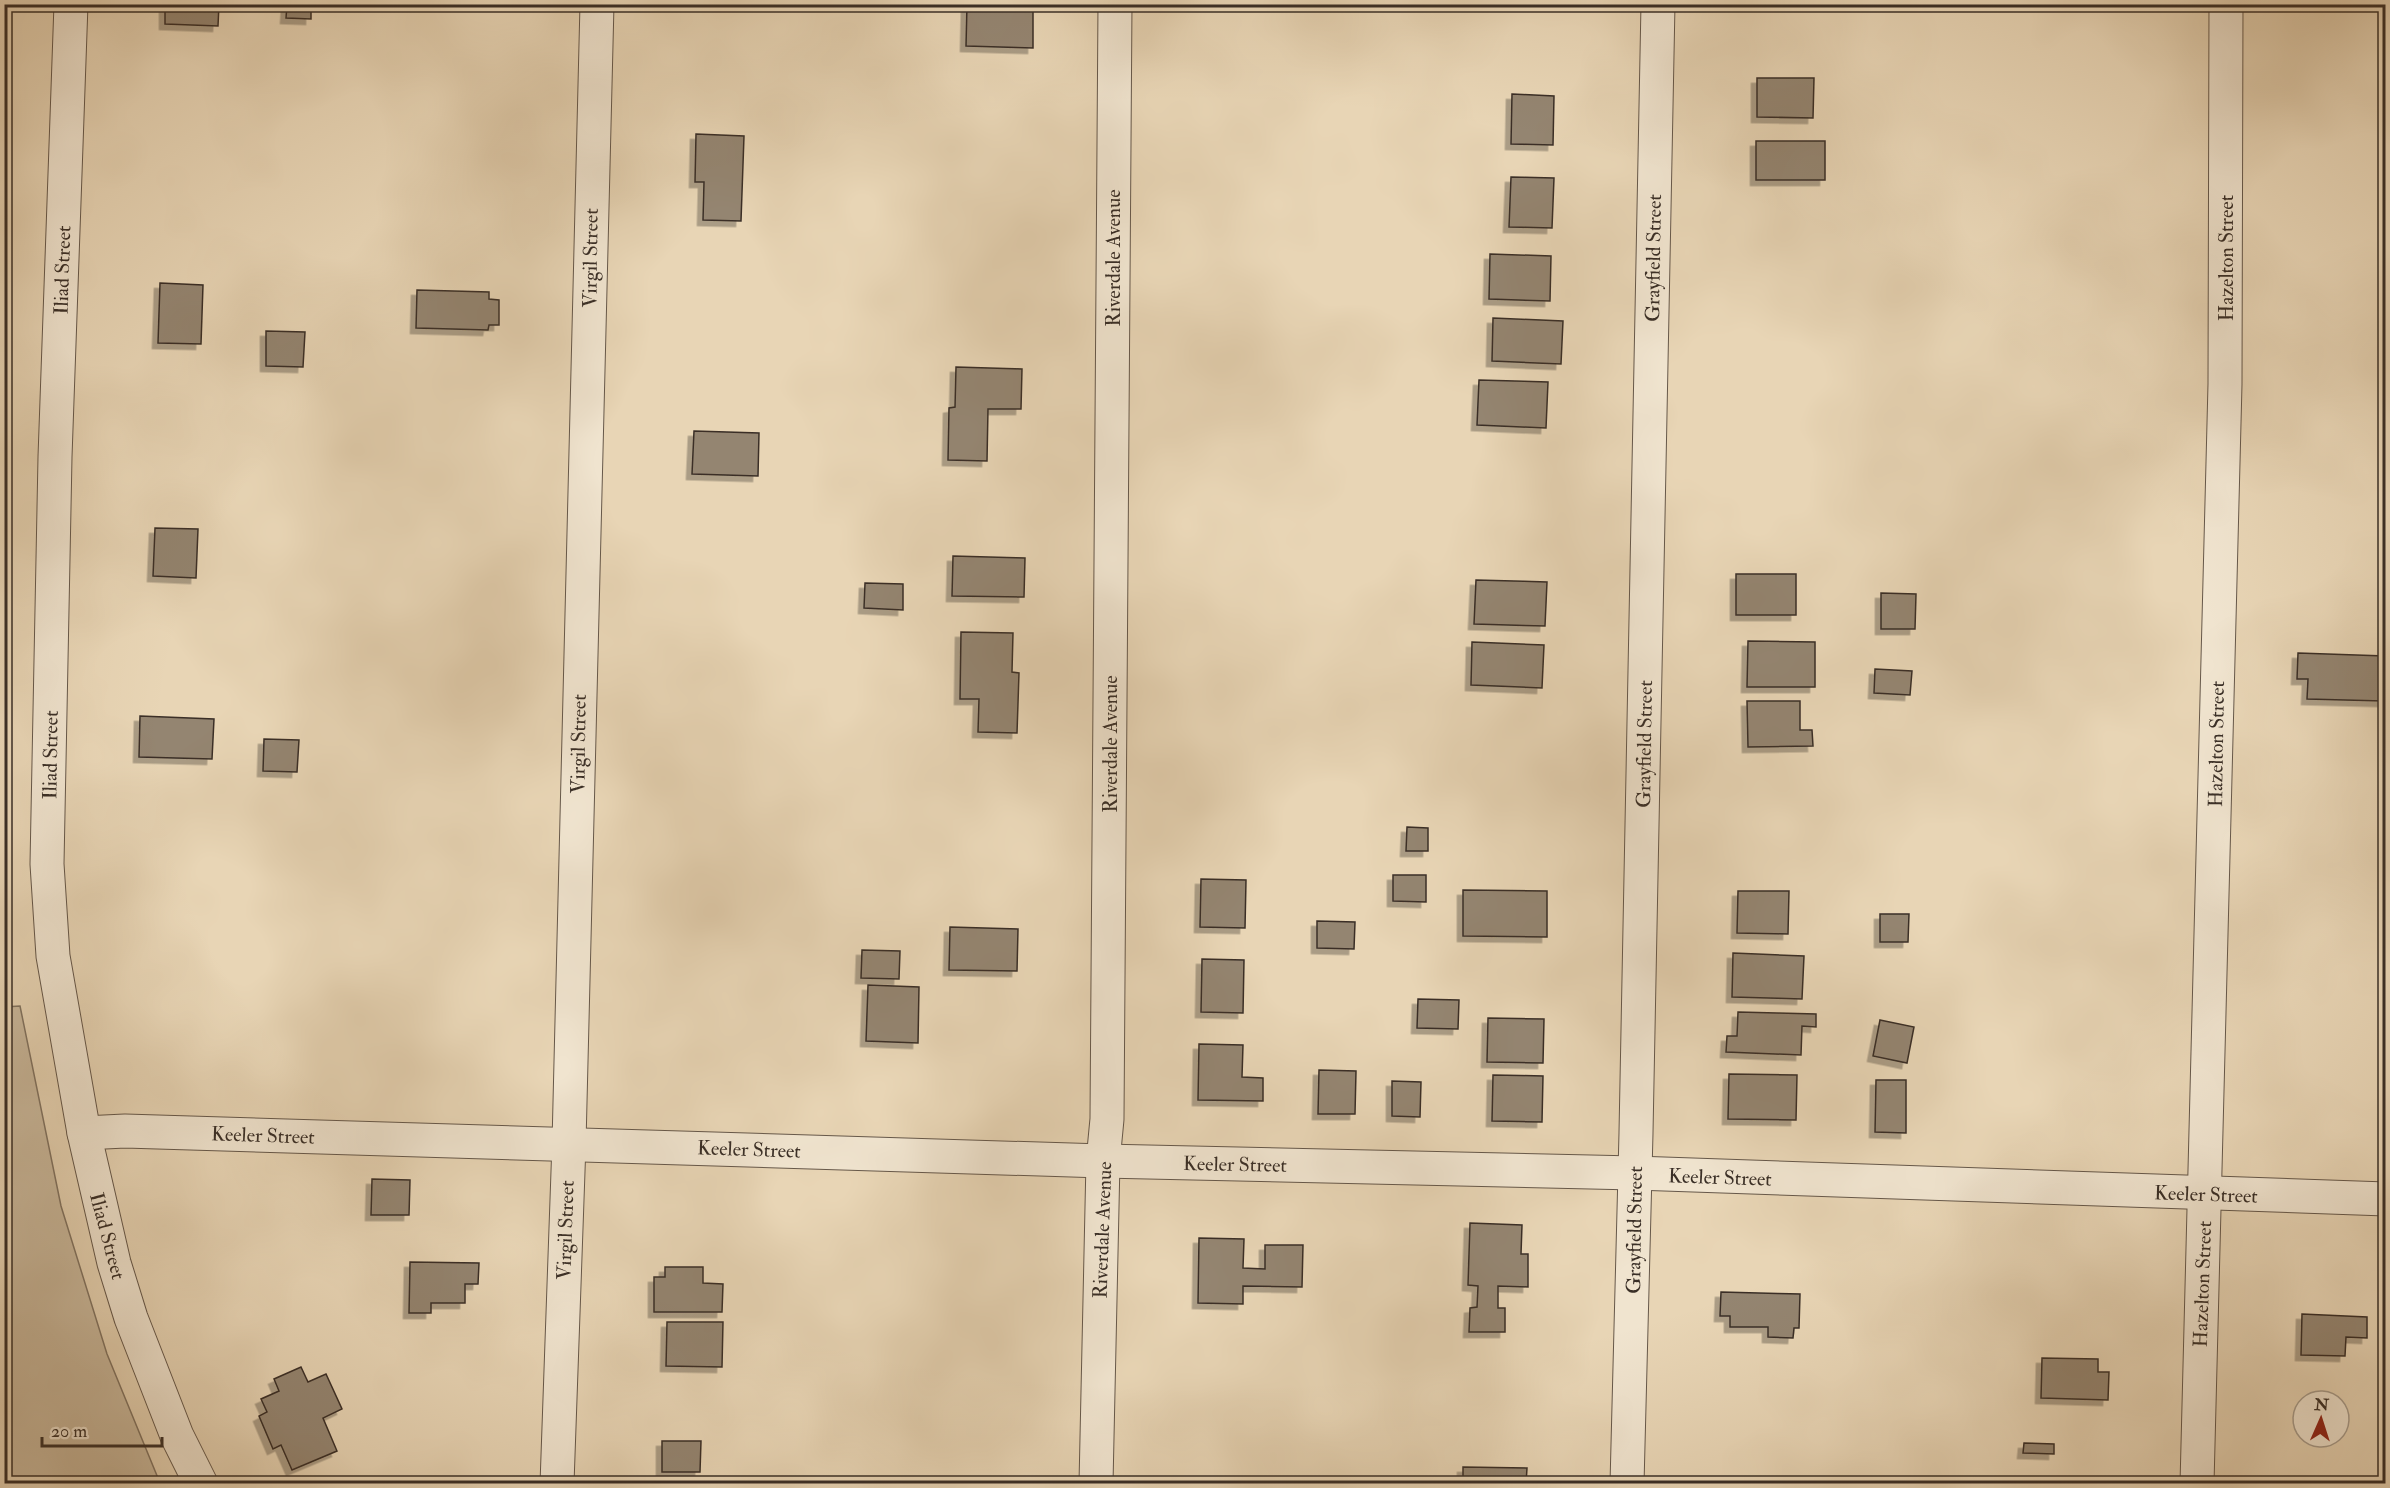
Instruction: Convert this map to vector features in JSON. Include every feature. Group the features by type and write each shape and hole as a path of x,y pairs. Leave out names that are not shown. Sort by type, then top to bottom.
{"street":[{"name":"Iliad Street","path":"71,4 55,457 47,864 53,956 84,1133 102,1219 131,1318 177,1436 201,1484"},
{"name":"Virgil Street","path":"557,1484 569,1143 597,4"},
{"name":"Riverdale Avenue","path":"1096,1484 1103,1161 1107,1107 1114,4"},
{"name":"Grayfield Street","path":"1627,1484 1658,4"},
{"name":"Hazelton Street","path":"2197,1484 2225,384 2226,4"},
{"name":"Keeler Street","path":"84,1133 124,1131 1103,1161 1635,1173 2385,1199"}],"shaded area":[{"path":"20,1006 61,1206 107,1354 160,1483 5,1483 4,1007"}],"building":[{"path":"165,4 219,4 218,26 165,24"},
{"path":"287,4 311,4 311,19 286,18"},
{"path":"967,4 1033,4 1033,48 966,46"},
{"path":"1757,78 1814,78 1813,118 1757,117"},
{"path":"1512,94 1554,96 1553,145 1511,144"},
{"path":"696,134 744,136 741,221 703,220 704,182 695,182"},
{"path":"1756,141 1825,141 1825,180 1756,180"},
{"path":"1511,177 1554,178 1552,228 1509,227"},
{"path":"1490,254 1551,256 1550,301 1489,299"},
{"path":"160,283 203,285 201,344 158,343"},
{"path":"417,290 489,292 489,299 499,300 499,325 489,325 488,330 416,328"},
{"path":"1493,318 1563,321 1561,364 1492,361"},
{"path":"266,331 305,332 303,367 266,366"},
{"path":"956,367 1022,369 1021,409 988,409 987,461 948,460 949,408 955,407"},
{"path":"1479,380 1548,382 1546,428 1477,425"},
{"path":"694,431 759,433 758,476 692,474"},
{"path":"155,528 198,529 196,578 153,576"},
{"path":"953,556 1025,558 1024,597 952,596"},
{"path":"1736,574 1796,574 1796,615 1736,615"},
{"path":"1476,580 1547,582 1545,626 1474,624"},
{"path":"865,583 903,584 903,610 864,608"},
{"path":"1881,593 1916,594 1915,629 1881,629"},
{"path":"961,632 1013,633 1012,672 1019,673 1017,733 978,732 979,699 960,699"},
{"path":"1748,641 1815,642 1815,687 1747,687"},
{"path":"1472,642 1544,645 1542,688 1471,685"},
{"path":"2298,653 2385,656 2383,701 2307,699 2308,679 2297,679"},
{"path":"1875,669 1912,671 1910,695 1874,693"},
{"path":"1747,701 1800,701 1800,730 1812,730 1813,746 1748,747"},
{"path":"140,716 214,719 212,759 139,757"},
{"path":"264,739 299,740 297,772 263,771"},
{"path":"1407,827 1428,828 1428,851 1406,851"},
{"path":"1393,875 1426,875 1426,902 1393,901"},
{"path":"1201,879 1246,880 1245,928 1200,927"},
{"path":"1463,890 1547,891 1547,937 1463,936"},
{"path":"1738,891 1789,891 1788,934 1737,933"},
{"path":"1880,914 1909,914 1908,942 1880,942"},
{"path":"1317,921 1355,922 1354,949 1317,948"},
{"path":"950,927 1018,929 1017,971 949,970"},
{"path":"862,950 900,951 899,979 861,978"},
{"path":"1733,953 1804,956 1802,999 1732,997"},
{"path":"1202,959 1244,960 1243,1013 1201,1012"},
{"path":"868,985 919,987 918,1043 866,1041"},
{"path":"1418,999 1459,1000 1458,1029 1417,1028"},
{"path":"1738,1012 1816,1014 1816,1027 1802,1026 1801,1055 1726,1052 1727,1036 1737,1036"},
{"path":"1488,1018 1544,1019 1543,1063 1487,1062"},
{"path":"1880,1020 1914,1027 1907,1063 1873,1056"},
{"path":"1199,1044 1243,1045 1242,1077 1263,1078 1263,1101 1198,1100"},
{"path":"1319,1070 1356,1071 1355,1114 1318,1114"},
{"path":"1729,1074 1797,1075 1796,1120 1728,1119"},
{"path":"1493,1075 1543,1076 1542,1122 1492,1121"},
{"path":"1876,1080 1906,1080 1906,1133 1875,1132"},
{"path":"1392,1081 1421,1082 1420,1117 1392,1116"},
{"path":"372,1179 410,1180 409,1215 371,1215"},
{"path":"1470,1223 1522,1225 1521,1254 1528,1254 1528,1287 1498,1286 1498,1308 1505,1308 1505,1332 1469,1332 1470,1308 1477,1307 1478,1286 1468,1285"},
{"path":"1199,1238 1244,1239 1243,1268 1265,1269 1265,1245 1303,1245 1302,1287 1243,1286 1243,1304 1198,1303"},
{"path":"410,1262 479,1263 478,1284 465,1284 465,1303 431,1303 431,1313 409,1313"},
{"path":"665,1267 703,1267 703,1283 723,1284 722,1312 654,1312 654,1277 665,1277"},
{"path":"1721,1292 1800,1294 1799,1328 1794,1328 1793,1338 1768,1337 1768,1327 1730,1327 1730,1316 1720,1316"},
{"path":"2302,1314 2367,1317 2367,1338 2346,1337 2345,1356 2301,1355"},
{"path":"667,1322 723,1322 722,1367 666,1366"},
{"path":"2042,1358 2098,1359 2098,1372 2109,1372 2108,1400 2041,1398"},
{"path":"301,1367 308,1382 326,1374 342,1409 323,1418 337,1451 292,1470 281,1445 273,1449 259,1416 267,1412 261,1399 279,1391 274,1379"},
{"path":"662,1441 701,1441 700,1472 662,1472"},
{"path":"2024,1443 2054,1444 2054,1454 2023,1453"},
{"path":"1463,1467 1527,1468 1526,1484 1452,1484 1452,1480 1463,1481"},
{"path":"1725,1477 1785,1478 1785,1484 1725,1484"}]}
